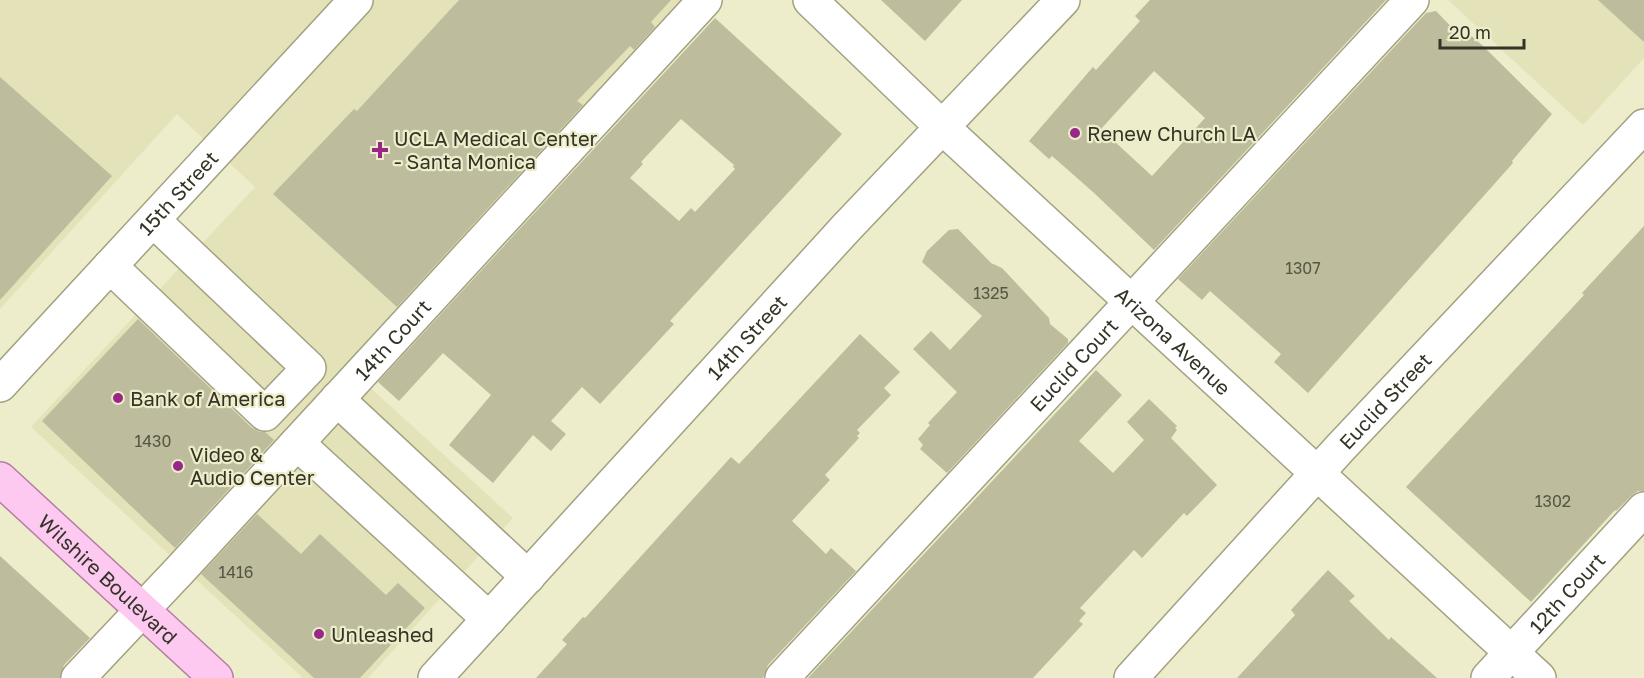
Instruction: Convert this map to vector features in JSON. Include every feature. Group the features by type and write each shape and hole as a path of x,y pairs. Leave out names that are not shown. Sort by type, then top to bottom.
{"main road":[{"name":"Wilshire Boulevard","path":"0,478 216,678"}],"street":[{"name":"15th Street","path":"0,386 356,0"},
{"name":"14th Court","path":"78,678 705,0"},
{"name":"Arizona Avenue","path":"810,0 942,126 1539,678"},
{"name":"14th Street","path":"435,678 942,126 1063,0"},
{"name":"Euclid Court","path":"782,678 1412,0"},
{"name":"Euclid Street","path":"1131,678 1318,472 1644,126"},
{"path":"110,267 265,414 309,368 153,220"},
{"path":"337,399 528,577"},
{"path":"297,443 489,620"},
{"name":"12th Court","path":"1488,678 1644,509"}],"shaded area":[{"path":"0,0 682,0 395,314 352,371 513,518 368,678 303,678 31,427 255,187 177,114 0,309"},
{"path":"1448,0 1644,0 1644,58 1583,125"}],"building":[{"path":"459,0 671,0 651,22 655,27 634,50 630,46 577,101 583,105 397,307 273,194 354,109 357,111"},
{"path":"881,0 962,0 925,41"},
{"path":"1150,0 1386,0 1154,250 1052,156 1049,159 1029,141 1093,67 1096,70 1140,21 1135,16","holes":["1154,71 1205,118 1152,176 1101,129"]},
{"path":"1598,0 1644,0 1644,42"},
{"path":"1436,11 1463,39 1468,33 1483,46 1552,114 1512,161 1513,163 1308,393 1274,362 1281,354 1210,291 1202,300 1178,279 1426,13"},
{"path":"715,18 842,134 670,321 674,324 600,404 582,387 551,421 566,434 551,451 533,435 493,483 449,445 491,395 443,353 399,401 378,382","holes":["681,119 734,165 735,169 695,212 691,208 679,221 630,178 643,164 641,162"]},
{"path":"0,77 112,176 0,300"},
{"path":"1644,226 1644,491 1638,491 1615,510 1531,602 1406,487 1584,295 1582,293"},
{"path":"958,229 991,263 1002,268 1049,318 1050,324 1068,339 1068,343 947,473 920,449 923,445 918,439 930,425 928,423 957,392 913,349 931,331 950,350 982,316 922,262 927,251 949,230"},
{"path":"138,319 252,428 265,432 274,440 175,548 42,421"},
{"path":"860,334 900,372 884,388 891,395 857,430 860,433 857,436 859,438 825,475 830,480 792,521 826,554 831,548 856,571 768,665 763,678 536,678 567,644 562,640 583,617 585,618 731,457 739,464"},
{"path":"1096,370 1122,395 1079,441 1113,473 1144,440 1127,422 1149,399 1177,426 1171,438 1217,485 1187,516 1184,513 1142,558 1134,550 1080,608 1086,613 1079,621 1083,624 1033,678 808,678"},
{"path":"257,514 301,554 320,534 386,595 398,583 425,608 360,678 314,678 201,574"},
{"path":"0,556 90,638 64,665 60,678 0,678"},
{"path":"1328,570 1355,596 1349,601 1389,640 1391,637 1437,678 1237,678 1295,615 1291,610"}],"place":[{"name":"Renew Church LA","path":"1075,133"},
{"name":"UCLA Medical Center - Santa Monica","path":"380,150"},
{"name":"Bank of America","path":"118,398"},
{"name":"Video & Audio Center","path":"178,466"},
{"name":"Unleashed","path":"319,634"}]}
